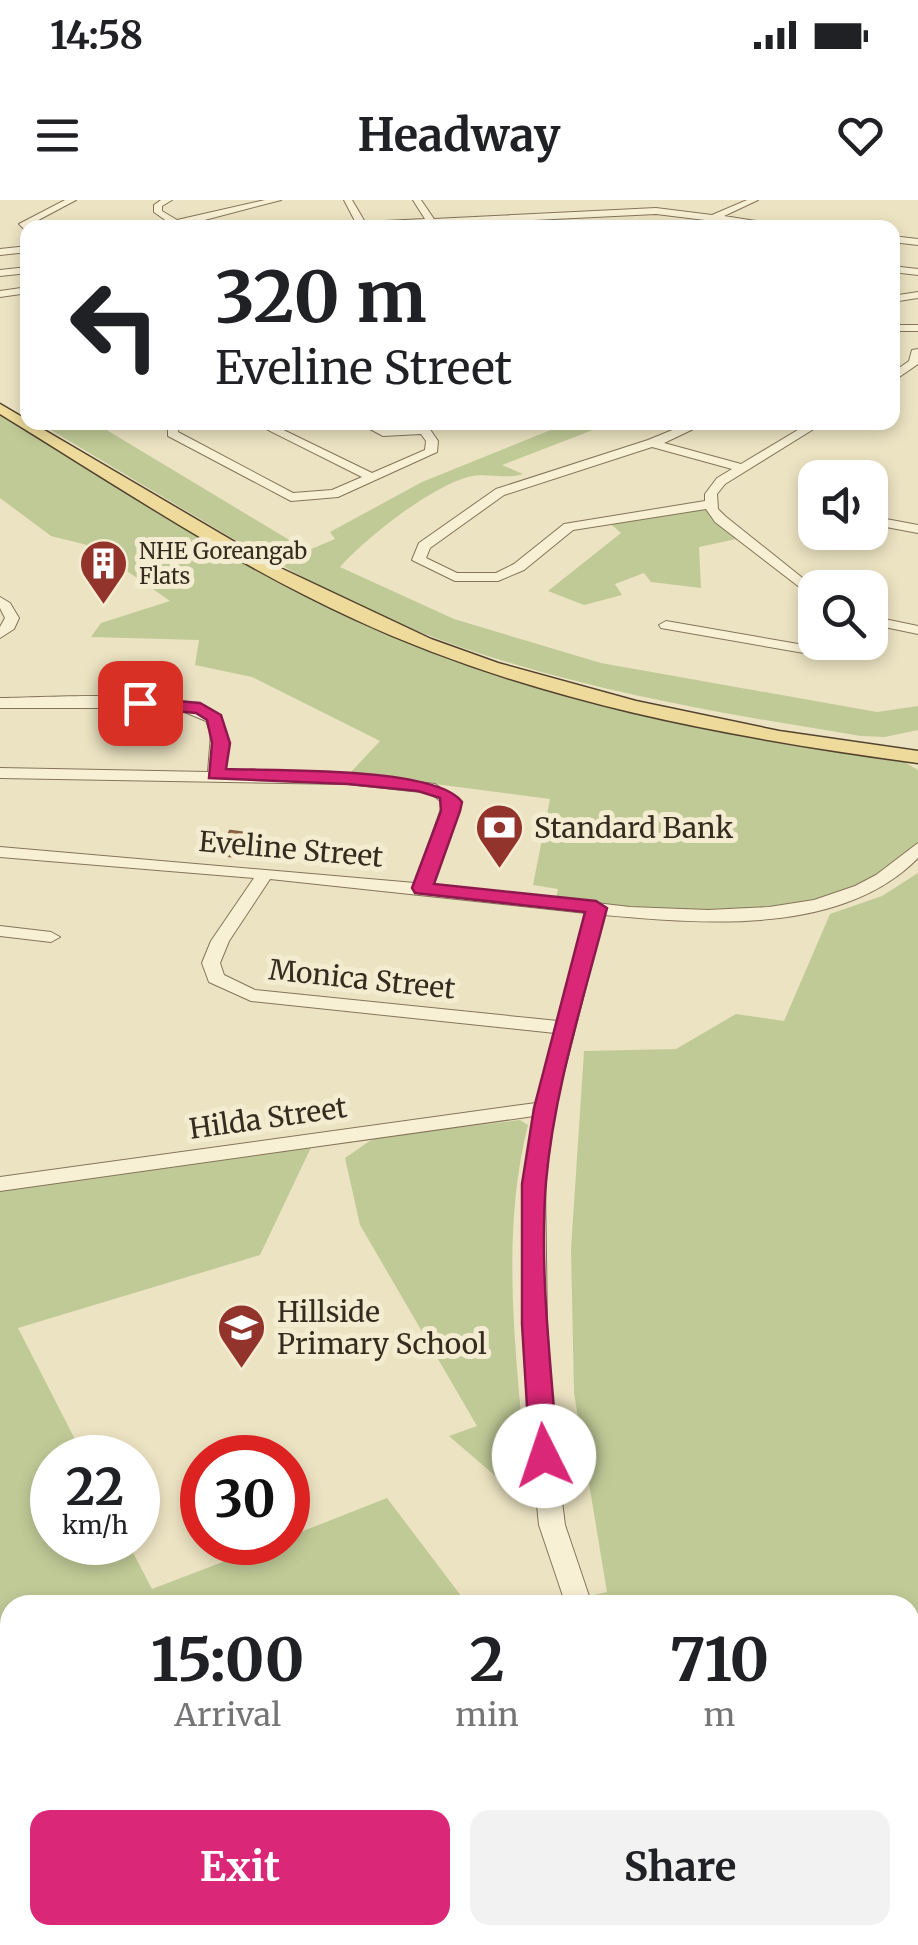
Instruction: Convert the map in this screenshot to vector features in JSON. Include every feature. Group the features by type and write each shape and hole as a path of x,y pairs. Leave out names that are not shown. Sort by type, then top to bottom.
{"main road":[{"path":"37,430 259,562 366,618 548,682 720,723 918,754"},
{"path":"867,748 918,740"},
{"path":"867,748 918,770"}],"street":[{"path":"32,220 72,200"},
{"path":"168,200 158,205 158,212 171,220"},
{"path":"183,220 277,200"},
{"path":"709,220 754,200"},
{"path":"556,202 568,214"},
{"path":"439,220 497,213 656,211 735,220"},
{"path":"900,373 914,362 916,352"},
{"path":"172,430 290,497 334,494 431,452 434,446 424,430"},
{"path":"274,430 371,477"},
{"path":"684,430 500,492 424,546 419,560 456,577 498,577 520,567 556,534 576,524 711,504"},
{"path":"798,582 741,538 715,514 711,504 716,486 806,430"},
{"path":"652,444 741,468"},
{"path":"888,523 918,529"},
{"path":"0,601 14,618 12,626 0,634"},
{"path":"666,624 798,648"},
{"path":"888,624 918,630"},
{"path":"888,630 895,626"},
{"path":"0,703 174,703 200,708 215,718 220,731 216,774"},
{"path":"0,773 216,774 420,786 447,794 452,802 422,888"},
{"name":"Eveline Street","path":"0,852 422,888 596,908 718,914 791,910 840,898 883,880 918,848"},
{"name":"Monica Street","path":"266,874 220,941 211,962 216,978 228,987 280,998 566,1028"},
{"path":"576,1595 552,1525 544,1456 533,1255 534,1184 545,1108 596,908"},
{"path":"0,932 52,936"},
{"name":"Hilda Street","path":"0,1184 545,1108"}],"green space":[{"path":"0,408 20,420 20,430 38,430 365,618 548,682 901,760 918,770 918,848 855,893 746,914 555,903 558,889 533,885 550,799 350,773 380,741 252,677 195,665 199,640 91,637 101,623 170,601 91,546 51,536 0,498"},
{"path":"51,430 107,430 301,547 267,559"},
{"path":"551,430 593,430 502,465 523,474 468,477 435,491 382,528 340,567 454,619 601,663 877,712 918,706 918,730 885,737 861,736 711,710 561,677 415,630 345,600 278,563 335,539 330,532 422,482"},
{"path":"711,504 741,538 699,547 701,588 651,582 644,573 615,584 622,595 584,605 548,591 621,533 605,519"},
{"path":"918,873 918,1595 594,1595 607,1592 574,1393 571,1249 584,1051 676,1049 736,1014 784,1021 830,914 882,896"},
{"path":"520,1120 528,1125 519,1171 512,1266 529,1505 449,1436 477,1426 360,1225 345,1158 374,1138"},
{"path":"315,1139 260,1255 18,1328 73,1435 30,1435 30,1565 139,1565 152,1589 215,1565 310,1565 310,1528 387,1498 460,1595 0,1595 0,1184"}],"building":[{"path":"230,831 253,834 240,857 218,855"}],"place":[{"name":"NHE Goreangab Flats","path":"104,606"},
{"name":"Standard Bank","path":"499,870"},
{"name":"Hillside Primary School","path":"242,1370"}],"route":[{"path":"140,703 200,708 215,718 221,743 216,774 348,779 420,786 447,794 452,802 451,811 422,888 596,908 545,1108 534,1184 535,1324 544,1456"}]}
